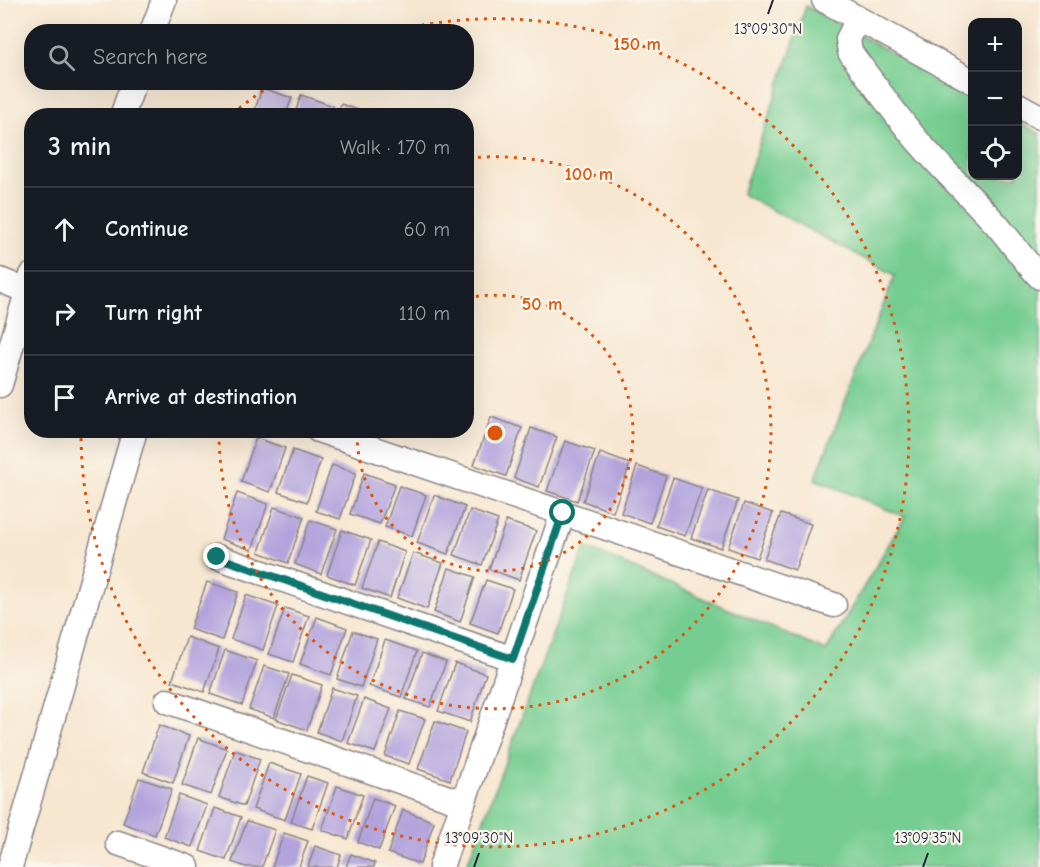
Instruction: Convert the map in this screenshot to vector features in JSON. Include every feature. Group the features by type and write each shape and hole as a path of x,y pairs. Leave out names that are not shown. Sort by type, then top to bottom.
{"street":[{"path":"155,24 164,0"},
{"path":"824,0 968,79"},
{"path":"858,19 848,39 850,52 910,132 1011,241 1040,277"},
{"path":"125,108 131,90"},
{"path":"1022,108 1040,117"},
{"path":"0,280 24,282"},
{"path":"0,385 9,317 24,292"},
{"path":"10,867 133,438"},
{"path":"342,438 834,605"},
{"path":"441,867 563,513"},
{"path":"217,557 513,659"},
{"path":"167,701 463,803"},
{"path":"118,843 187,867"}],"green space":[{"path":"806,6 968,95 968,180 1022,180 1022,124 1040,134 1040,867 466,867 585,547 826,651 905,517 815,479 895,275 742,194"}],"building":[{"path":"261,90 292,98 288,108 256,108"},
{"path":"301,95 333,106 332,108 297,108"},
{"path":"341,104 353,108 340,108"},
{"path":"491,417 522,428 506,476 474,465"},
{"path":"531,428 557,437 539,487 514,478"},
{"path":"256,438 285,448 270,492 241,482"},
{"path":"565,441 595,451 577,501 547,491"},
{"path":"293,450 321,460 307,502 278,492"},
{"path":"600,453 630,464 613,512 583,501"},
{"path":"332,465 356,473 340,519 316,511"},
{"path":"637,466 666,476 650,523 621,513"},
{"path":"364,473 395,484 380,524 350,514"},
{"path":"673,478 702,488 685,536 656,526"},
{"path":"399,486 426,495 412,536 385,527"},
{"path":"708,490 738,500 721,548 691,538"},
{"path":"237,493 268,504 252,550 221,539"},
{"path":"434,495 465,507 448,554 417,543"},
{"path":"744,503 773,513 757,558 728,548"},
{"path":"274,507 304,517 288,563 259,552"},
{"path":"470,510 498,520 482,565 454,555"},
{"path":"781,514 811,524 795,570 764,559"},
{"path":"310,520 337,529 321,574 295,564"},
{"path":"506,521 536,531 519,580 489,569"},
{"path":"342,530 371,540 355,585 327,575"},
{"path":"378,542 405,552 390,598 362,588"},
{"path":"413,553 443,563 427,609 397,598"},
{"path":"449,568 475,577 460,622 434,612"},
{"path":"486,580 513,589 498,633 470,623"},
{"path":"207,582 238,592 222,640 190,629"},
{"path":"246,595 278,606 263,650 231,639"},
{"path":"285,608 309,616 293,662 269,654"},
{"path":"317,617 347,628 331,675 300,664"},
{"path":"353,631 377,639 361,687 337,679"},
{"path":"187,637 219,649 204,692 172,681"},
{"path":"385,640 417,651 401,697 369,686"},
{"path":"225,650 257,661 242,705 210,694"},
{"path":"422,653 446,662 430,707 406,699"},
{"path":"455,663 486,674 470,722 438,711"},
{"path":"264,666 289,674 274,718 249,709"},
{"path":"292,675 322,685 307,730 276,719"},
{"path":"332,688 357,696 342,741 317,732"},
{"path":"364,699 391,709 375,752 348,743"},
{"path":"400,711 425,719 409,764 385,756"},
{"path":"435,721 466,732 450,780 418,769"},
{"path":"159,725 189,736 173,783 143,772"},
{"path":"198,738 227,749 211,795 182,785"},
{"path":"235,750 260,759 244,806 219,797"},
{"path":"269,763 301,774 285,820 253,809"},
{"path":"307,776 328,783 312,829 291,822"},
{"path":"139,778 172,789 155,835 123,823"},
{"path":"337,786 363,795 348,839 322,830"},
{"path":"179,795 207,805 192,847 164,837"},
{"path":"373,798 395,806 379,850 358,842"},
{"path":"215,808 241,817 226,860 200,851"},
{"path":"403,810 434,822 420,864 388,853"},
{"path":"247,821 275,830 262,867 246,867 232,862"},
{"path":"284,833 308,841 299,867 272,867"},
{"path":"315,846 341,855 337,867 308,867"},
{"path":"351,854 375,863 374,867 346,867"}],"route":[{"path":"217,557 513,659 563,513"}]}
